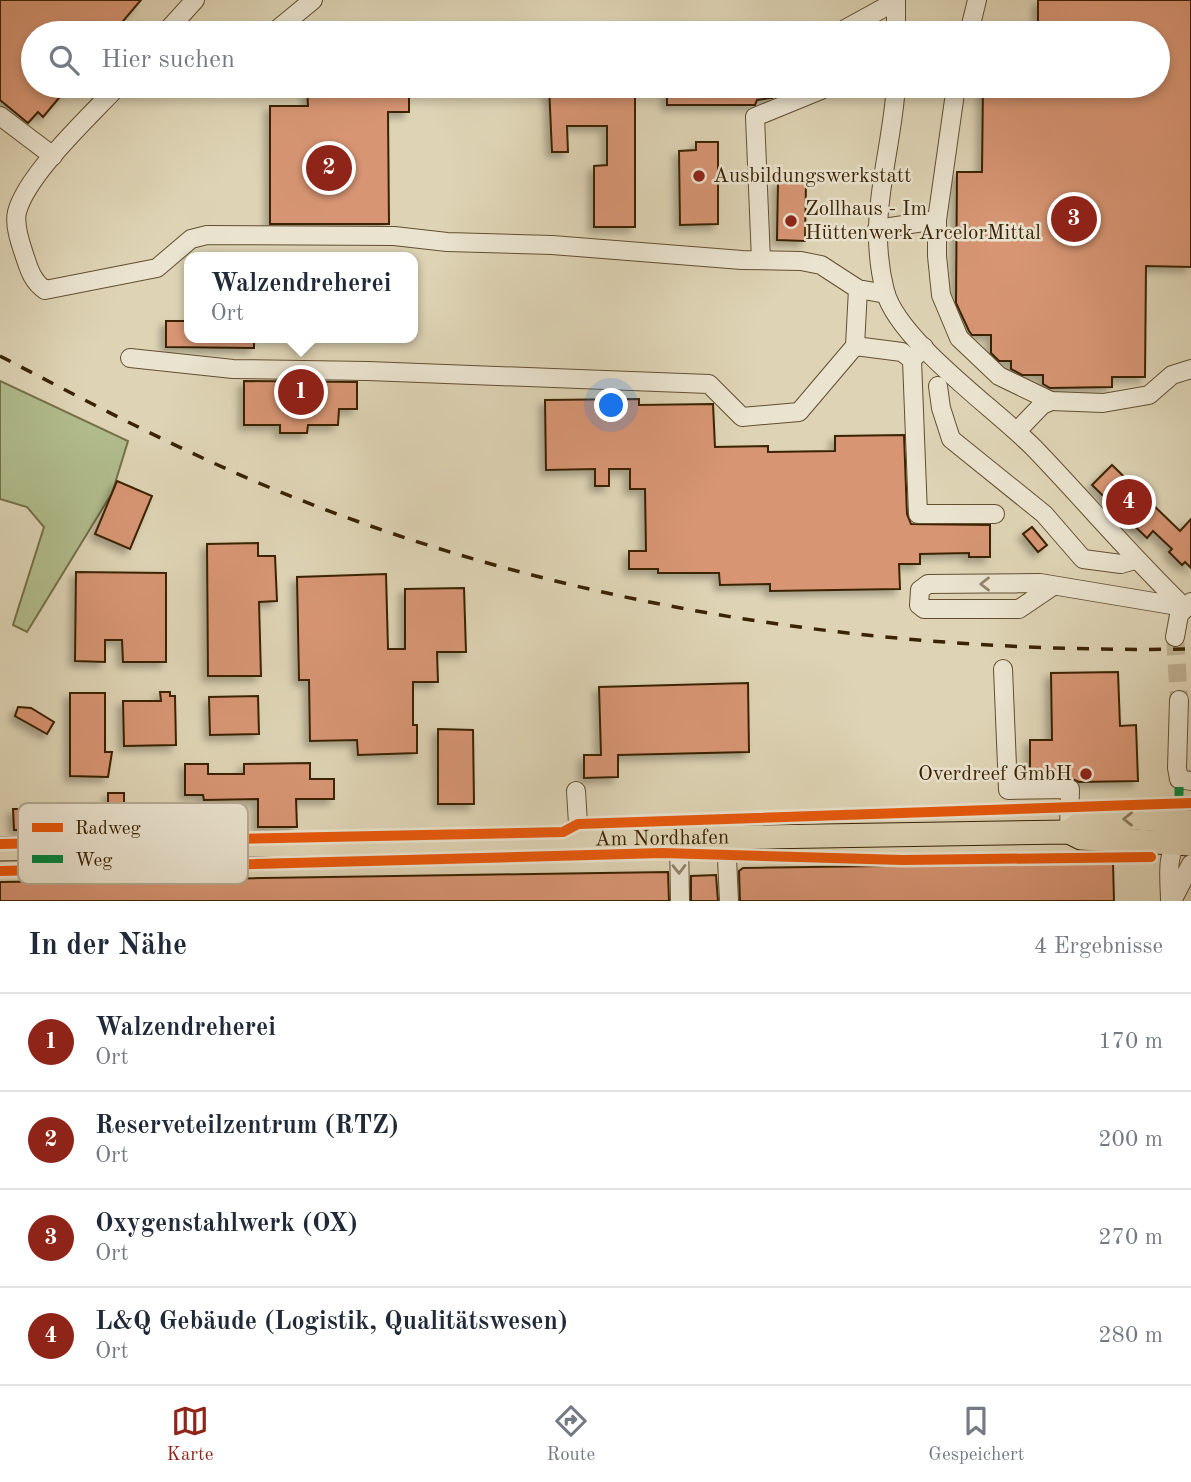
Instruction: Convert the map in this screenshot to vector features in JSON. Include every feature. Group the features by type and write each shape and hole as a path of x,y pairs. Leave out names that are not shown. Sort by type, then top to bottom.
{"main road":[{"name":"Am Nordhafen","path":"1069,832 1084,820 1135,818 1191,822"},
{"name":"Am Nordhafen","path":"248,845 1069,832 1081,838 1185,839"},
{"name":"Am Nordhafen","path":"0,849 18,849"}],"street":[{"path":"176,21 195,0"},
{"path":"288,21 313,0"},
{"path":"859,21 896,0 897,21"},
{"path":"972,21 977,0"},
{"path":"107,98 53,156 17,213 19,239 28,265 35,283 45,290 157,268 191,239 207,235 394,236 447,242 552,245 801,261 821,265 858,289 886,295"},
{"path":"761,260 755,117 801,98"},
{"path":"895,98 893,124 877,208 877,251 886,295 918,354 1017,431 1135,560 1188,605"},
{"path":"954,98 937,220 937,256 941,295 959,338 999,376 1051,401 1102,403 1149,395 1172,375 1191,369"},
{"path":"0,116 53,156"},
{"path":"877,229 937,220"},
{"path":"130,358 233,369 368,370 709,384 742,417 799,412 855,346 858,289"},
{"path":"855,346 918,354"},
{"path":"918,354 913,394 918,514 995,514"},
{"path":"938,386 941,408 951,439 1044,514 1083,559 1121,564 1135,560"},
{"path":"913,394 941,408"},
{"path":"1017,431 1042,405 1051,401"},
{"path":"1053,586 1019,609 924,609 919,605 920,590 928,584 1053,586 1188,605"},
{"path":"1175,637 1176,626 1188,605"},
{"path":"1003,669 1008,790 1070,789 1069,832"},
{"path":"1180,700 1177,768 1179,779 1191,781"},
{"path":"576,791 579,840"},
{"path":"679,837 680,901"},
{"path":"726,837 729,901"},
{"path":"1171,901 1170,858 1185,839"},
{"path":"1171,901 1191,864"}],"green space":[{"path":"0,381 128,441 112,493 27,632 13,625 44,527 27,507 0,499"}],"building":[{"path":"0,0 141,0 123,21 21,21 21,98 59,98 43,117 38,112 28,123 0,100"},
{"path":"1038,0 1191,0 1191,267 1146,266 1145,377 1112,377 1112,387 1050,388 1043,384 1043,375 1022,375 1011,369 1011,361 999,361 991,353 991,335 972,335 956,303 957,172 982,172 983,98 1170,98 1170,21 1038,21"},
{"path":"308,98 409,98 409,112 388,112 389,224 270,224 270,106 308,106"},
{"path":"550,98 635,98 635,227 594,227 594,166 607,165 607,126 567,126 568,152 552,152"},
{"path":"667,98 772,98 757,100 755,105 667,105"},
{"name":"Ausbildungswerkstatt","path":"696,142 718,142 718,224 680,225 679,151 696,150"},
{"name":"Zollhaus - Im Hüttenwerk ArcelorMittal","path":"778,182 806,183 805,241 777,240"},
{"path":"166,321 184,321 184,343 254,343 254,348 166,347"},
{"path":"244,381 357,382 357,409 339,409 338,425 308,425 307,433 280,433 280,425 244,425"},
{"path":"639,399 639,405 713,404 715,447 768,446 768,452 835,451 835,436 904,435 907,514 911,524 990,525 990,557 969,557 969,553 920,554 920,564 899,564 900,589 770,591 770,584 720,585 719,573 658,573 658,569 629,569 629,551 646,551 645,489 630,489 630,469 609,469 609,486 595,486 595,469 546,470 545,400"},
{"path":"1112,465 1180,531 1191,519 1191,568 1185,562 1182,565 1169,552 1172,549 1153,531 1147,538 1092,485"},
{"path":"117,481 152,496 130,549 95,534"},
{"path":"1032,527 1047,545 1038,552 1023,534"},
{"path":"258,543 258,556 275,556 277,601 259,602 261,676 208,676 207,544"},
{"path":"76,572 166,573 166,662 123,662 122,640 105,640 105,662 75,661"},
{"path":"386,574 388,649 405,649 405,589 464,588 466,652 437,652 438,682 413,682 413,725 417,725 417,753 358,755 357,740 310,741 309,680 299,680 297,577"},
{"path":"1118,672 1120,726 1136,725 1138,781 1079,782 1070,778 1030,778 1030,740 1052,740 1051,673"},
{"path":"748,683 749,752 618,755 618,777 584,778 584,755 601,755 599,687"},
{"path":"160,692 170,692 170,696 175,696 176,745 124,746 123,701 161,701"},
{"path":"70,693 105,693 105,752 112,752 108,777 70,776"},
{"path":"258,696 259,734 210,735 209,697"},
{"path":"18,707 31,708 54,722 47,734 15,716"},
{"path":"438,729 473,730 474,804 438,804"},
{"path":"310,763 310,779 334,779 334,799 296,799 297,827 258,827 258,799 204,800 203,795 185,795 185,764 208,764 208,774 244,774 244,764"},
{"path":"108,793 124,793 124,803 108,803"},
{"path":"13,809 18,809 18,830 14,830"},
{"path":"1113,863 1114,901 740,901 739,871 743,868"},
{"path":"668,872 669,901 0,901 0,882 248,884 248,878"},
{"path":"716,875 718,901 691,901 691,876"}],"tunnel":[{"path":"1175,637 1179,700"}],"railway":[{"path":"0,356 148,432 298,499 405,538 514,570 625,597 737,618 850,633 1078,649 1191,649"}],"marked path":[{"path":"1179,779 1179,805"}],"cycle path":[{"path":"248,839 563,832 578,824 1191,803"},
{"path":"0,844 18,844"},
{"path":"248,864 662,853 903,860 1151,857"},
{"path":"0,871 18,871"}],"place":[{"name":"Reserveteilzentrum (RTZ)","path":"329,168"},
{"name":"Ausbildungswerkstatt","path":"699,176"},
{"name":"Oxygenstahlwerk (OX)","path":"1074,219"},
{"name":"Zollhaus - Im Hüttenwerk ArcelorMittal","path":"791,221"},
{"name":"Walzendreherei","path":"301,392"},
{"name":"L&Q Gebäude (Logistik, Qualitätswesen)","path":"1129,502"},
{"name":"Overdreef GmbH","path":"1086,774"}]}
